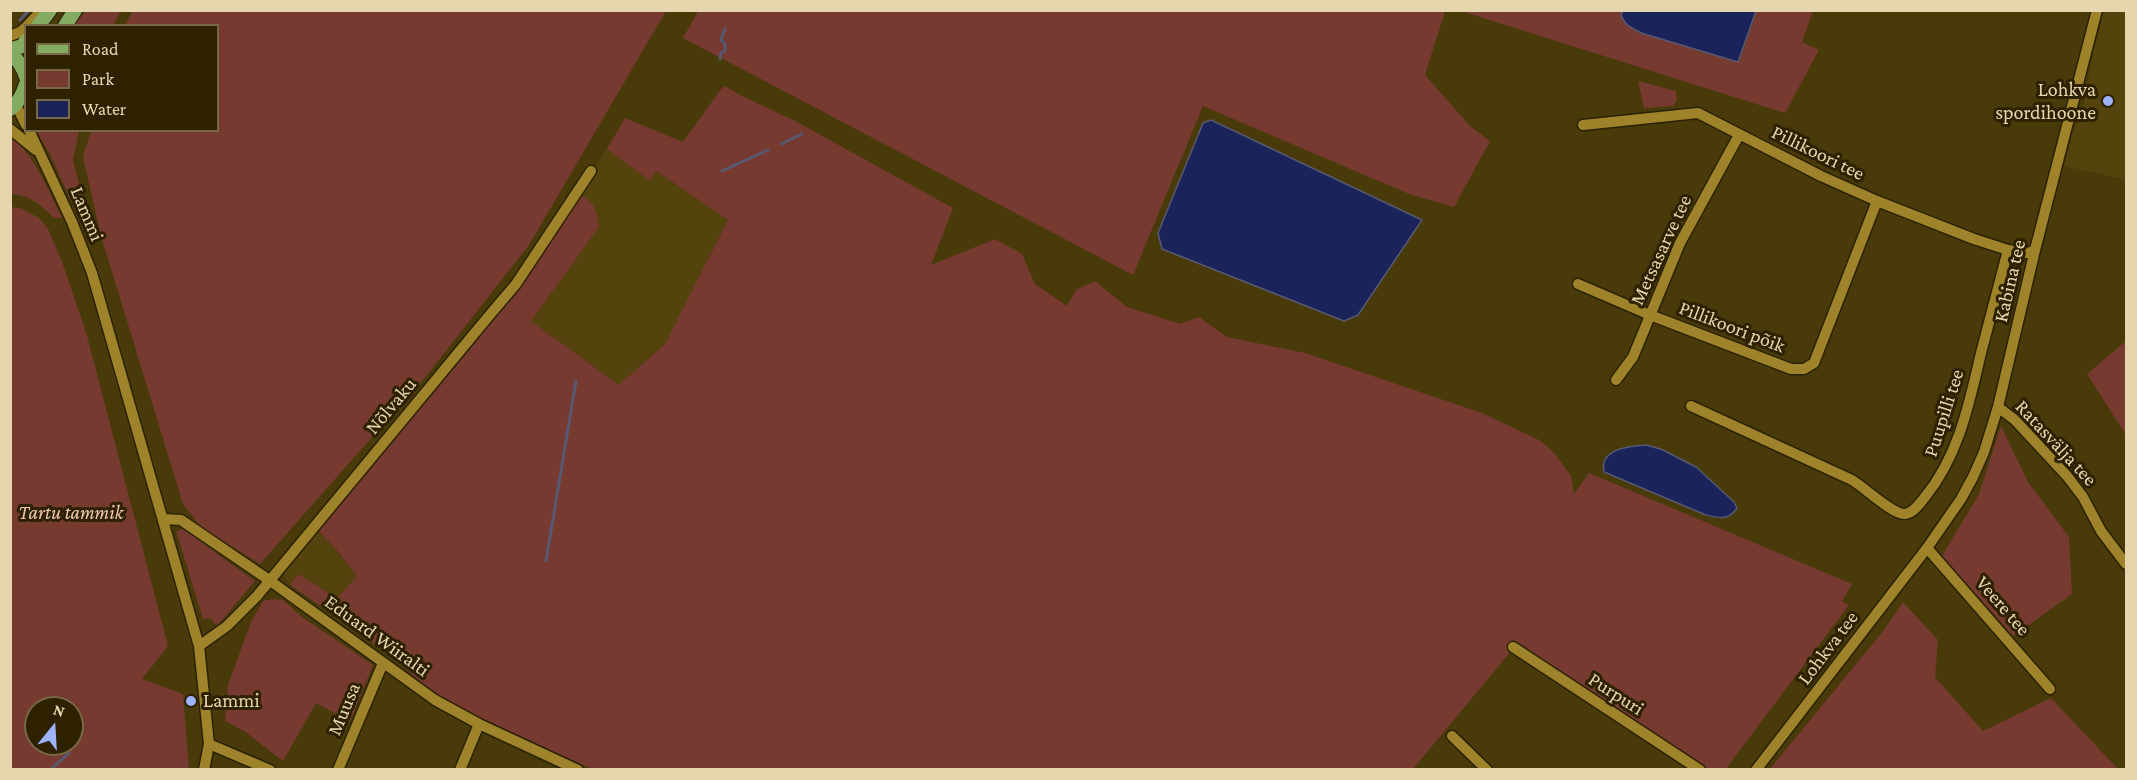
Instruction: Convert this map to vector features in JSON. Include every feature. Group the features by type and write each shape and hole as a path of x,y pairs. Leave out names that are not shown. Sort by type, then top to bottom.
{"main road":[{"path":"40,24 50,10"},
{"path":"66,24 75,10"},
{"path":"24,44 10,51 24,69"}],"street":[{"path":"28,24 42,10"},
{"name":"Kabina tee","path":"1927,548 1961,499 1984,452 1998,407 2035,250 2097,10"},
{"path":"10,36 24,28"},
{"path":"20,96 24,115"},
{"name":"Pillikoori tee","path":"1583,124 1698,113 1842,187 1974,239 2008,250 2028,253 2035,250"},
{"name":"Lammi","path":"10,129 39,153"},
{"name":"Lammi","path":"30,132 72,222 92,273 199,646 209,744 204,770"},
{"name":"Metsasarve tee","path":"1616,380 1633,357 1680,243 1739,135"},
{"name":"Nõlvaku","path":"199,646 226,627 243,611 516,284 591,171"},
{"name":"Pillikoori põik","path":"1578,284 1650,315 1791,369 1804,369 1814,363 1877,201"},
{"name":"Puupilli tee","path":"1691,406 1852,480 1899,514 1912,512 1947,466 1956,444 2008,250"},
{"name":"Ratasvälja tee","path":"1998,407 2015,420 2067,476 2083,497 2101,531 2127,564"},
{"name":"Eduard Wiiralti","path":"164,519 180,520 269,580 435,700 479,724 578,770"},
{"name":"Veere tee","path":"1927,548 2050,689"},
{"name":"Lohkva tee","path":"1756,770 1927,548"},
{"name":"Purpuri","path":"1513,647 1700,770"},
{"name":"Muusa","path":"338,770 383,663"},
{"path":"460,770 479,724"},
{"path":"1452,736 1487,770"},
{"path":"209,744 270,770"}],"shaded area":[{"path":"2104,11 2126,11 2126,180 2064,166 2073,132 2082,114 2091,63"},
{"path":"607,149 649,180 655,171 728,220 665,344 619,385 531,321 599,227 576,195"},
{"path":"316,528 357,576 337,598 299,575 290,585 285,577 285,566"}],"green space":[{"path":"87,10 121,10 114,24 75,24"},
{"path":"699,10 1445,11 1425,75 1471,127 1490,141 1454,207 1409,194 1203,106 1133,275 683,38"},
{"path":"133,11 666,11 529,245 427,375 260,564 201,527 183,504 101,236 83,157 91,132 219,132 219,24 126,24"},
{"path":"1461,11 1623,11 1621,16 1739,62 1756,11 1813,11 1802,42 1819,50 1785,113"},
{"path":"1638,81 1676,91 1677,100 1673,106 1644,108"},
{"path":"725,86 797,122 953,208 931,265 995,239 1022,254 1035,284 1067,306 1076,290 1095,281 1127,307 1180,324 1199,317 1227,337 1305,353 1482,413 1541,441 1555,454 1571,476 1574,494 1589,473 1852,584 1842,601 1849,605 1725,770 1707,769 1511,640 1512,650 1413,769 593,769 515,736 435,694 402,665 290,585 298,574 337,598 357,576 316,528 505,299 576,195 587,199 594,206 599,227 531,321 619,385 665,344 728,220 656,171 650,181 607,149 625,118 683,142"},
{"path":"37,132 79,132 73,160 84,203 82,208 76,212 50,154"},
{"path":"11,137 28,154 62,218 54,218 30,199 11,194"},
{"name":"Tartu tammik","path":"11,207 20,208 39,218 48,229 61,259 86,332 168,646 142,679 183,694 189,769 11,769"},
{"path":"2126,341 2126,435 2087,374"},
{"path":"2001,426 2028,482 2069,537 2072,594 2013,636 1942,556 1979,494"},
{"path":"183,529 255,581 217,626 210,618 203,619 176,531"},
{"path":"283,600 302,617 373,665 350,721 316,703 283,761 244,731 225,721 228,685 251,622 263,601"},
{"path":"1903,602 1938,640 1935,677 1983,731 2051,698 2118,769 1770,769 1884,630"}],"water":[{"path":"1623,10 1756,11 1738,62 1641,33 1627,25 1621,16"},
{"path":"1211,120 1422,220 1358,315 1344,321 1162,249 1158,233 1203,123"},
{"path":"1647,445 1663,450 1696,467 1734,502 1737,508 1727,517 1706,515 1604,472 1606,458 1611,453 1625,448"}],"waterway":[{"path":"20,20 29,10"},
{"path":"720,59 721,53 725,51 725,44 721,40 725,29"},
{"path":"781,144 802,134"},
{"path":"722,171 768,150"},
{"path":"546,561 576,381"},
{"path":"50,770 66,756"}],"place":[{"name":"Lohkva spordihoone","path":"2108,101"},
{"name":"Lammi","path":"191,701"}]}
